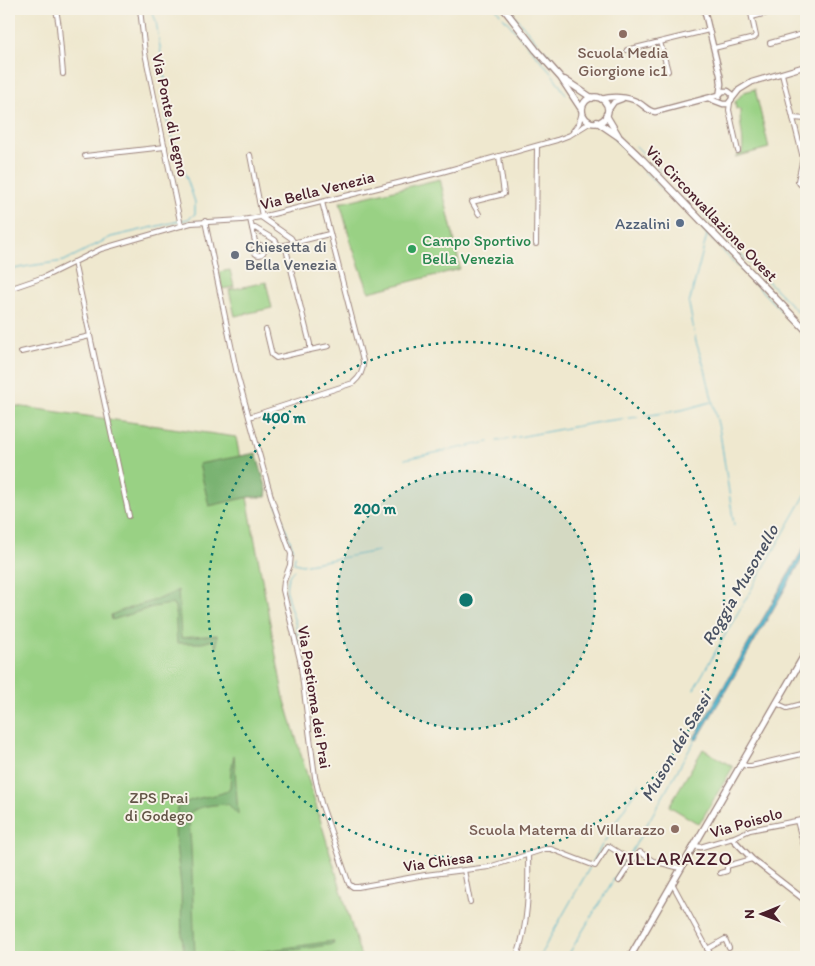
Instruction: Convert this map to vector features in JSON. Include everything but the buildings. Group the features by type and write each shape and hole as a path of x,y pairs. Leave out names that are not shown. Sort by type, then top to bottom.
{"main road":[{"name":"Via Circonvallazione Ovest","path":"504,9 561,78 585,118 619,136"},
{"name":"Via Circonvallazione Ovest","path":"561,78 592,98 601,99 607,106 607,114 619,136 806,330"},
{"path":"582,111 585,102 592,98"},
{"path":"594,122 607,114"},
{"path":"630,957 806,652"}],"street":[{"path":"56,9 63,74"},
{"name":"Via Ponte di Legno","path":"140,9 145,53 181,225"},
{"path":"704,9 722,83 732,94 727,102 738,151"},
{"path":"714,48 756,36 750,9"},
{"path":"752,17 782,9"},
{"path":"628,50 709,30"},
{"path":"770,43 806,33"},
{"path":"660,42 668,72"},
{"path":"727,102 739,90 753,82 806,66"},
{"path":"782,74 804,160 798,179 800,184 806,187"},
{"path":"722,83 719,98 727,102"},
{"path":"601,99 624,98 636,101 648,110 655,112 709,99 728,91 739,90"},
{"path":"607,114 614,102 624,98"},
{"path":"709,99 727,102"},
{"path":"568,136 577,127 582,111"},
{"path":"793,118 806,119"},
{"name":"Via Bella Venezia","path":"9,289 44,277 101,249 181,225 205,221 262,217 537,146 568,136 594,122"},
{"path":"536,244 537,146"},
{"path":"85,156 165,147"},
{"path":"250,155 262,217 291,238 294,243"},
{"path":"479,214 472,202 504,194 499,156"},
{"path":"249,417 353,383 360,377 363,369 363,361 322,202"},
{"path":"250,219 256,246 255,252 259,255 263,253 264,248"},
{"name":"Via Postioma dei Prai","path":"205,221 229,338 249,417 272,500 291,554 283,590 300,660 315,777 328,822 351,886"},
{"path":"252,228 275,240 279,246"},
{"path":"256,246 260,245 264,248 286,245 330,234"},
{"path":"286,245 310,350"},
{"path":"74,262 129,516"},
{"path":"266,330 272,355 276,358 329,346"},
{"path":"22,352 90,336"},
{"path":"776,703 787,708 806,703"},
{"path":"741,763 751,766 806,753"},
{"name":"Via Poisolo","path":"694,846 701,847 732,838 750,830 806,818"},
{"path":"797,820 806,853"},
{"path":"732,838 752,859 806,901"},
{"name":"Via Chiesa","path":"351,886 358,887 426,874 489,867 542,850 551,849 595,866 607,846 630,860"},
{"path":"619,881 630,860 640,852 653,861 680,868"},
{"path":"517,957 527,916 528,855"},
{"path":"720,873 727,871 727,866 752,859"},
{"path":"464,870 470,902"},
{"path":"672,883 712,957"},
{"path":"707,949 725,938 729,948"}],"green space":[{"path":"755,89 769,148 735,157 742,153 743,143 740,109 736,109 735,102 744,92"},
{"path":"440,179 460,269 369,292 351,243 340,202"},
{"path":"230,270 234,287 222,289 219,272"},
{"path":"266,282 272,308 235,316 229,290"},
{"name":"ZPS Prai di Godego","path":"9,405 236,437 283,694 361,957 9,957"},
{"path":"256,453 267,490 266,497 249,497 209,506 199,464"},
{"path":"178,590 181,638 217,635 217,648 213,640 202,643 177,643 175,606 171,604 153,607 112,620 111,615 162,598"},
{"path":"703,749 733,767 699,824 669,806"},
{"path":"234,755 238,815 228,804 200,808 186,816 189,821 191,847 195,957 185,957 176,838 177,809 188,801 227,791 230,787"},
{"path":"333,941 334,944 248,957 210,957 229,954 238,955"}],"water":[{"path":"806,544 806,551 800,563 697,740 694,738"}],"waterway":[{"path":"9,270 64,261 111,237 188,219 195,214 195,202 166,118 165,79 156,21 151,9"},
{"path":"497,9 500,14"},
{"path":"509,9 540,46"},
{"path":"503,17 551,72"},
{"path":"543,48 576,84"},
{"path":"553,75 566,95"},
{"path":"614,138 637,164"},
{"path":"636,146 665,175"},
{"path":"641,168 663,190"},
{"path":"667,193 673,200"},
{"path":"702,214 718,230"},
{"path":"702,229 715,243"},
{"path":"722,234 750,264"},
{"path":"707,235 689,304 696,342 705,369 720,433 734,525"},
{"path":"720,248 790,320"},
{"path":"756,269 797,311"},
{"path":"802,316 806,321"},
{"path":"793,323 806,337"},
{"path":"644,416 682,410 711,402"},
{"path":"497,441 605,421 638,417"},
{"path":"405,459 489,442"},
{"path":"270,482 273,491"},
{"name":"Roggia Musonello","path":"694,689 806,494"},
{"path":"275,499 293,549"},
{"path":"294,563 302,565 378,551"},
{"path":"294,562 295,555"},
{"path":"294,570 287,581 286,588 301,649"},
{"name":"Muson dei Sassi","path":"629,856 696,738"},
{"name":"Roggia Musonello","path":"616,822 639,784"},
{"name":"Roggia Musonello","path":"604,842 608,836"},
{"path":"593,862 602,845"},
{"name":"Muson dei Sassi","path":"567,957 626,859"},
{"name":"Roggia Musonello","path":"539,957 590,867"}],"place":[{"name":"Scuola Media Giorgione ic1","path":"623,34"},
{"name":"Azzalini","path":"680,223"},
{"name":"Campo Sportivo Bella Venezia","path":"412,249"},
{"name":"Chiesetta di Bella Venezia","path":"235,255"},
{"name":"Scuola Materna di Villarazzo","path":"675,829"}],"district":[{"name":"VILLARAZZO","path":"674,858"}]}
